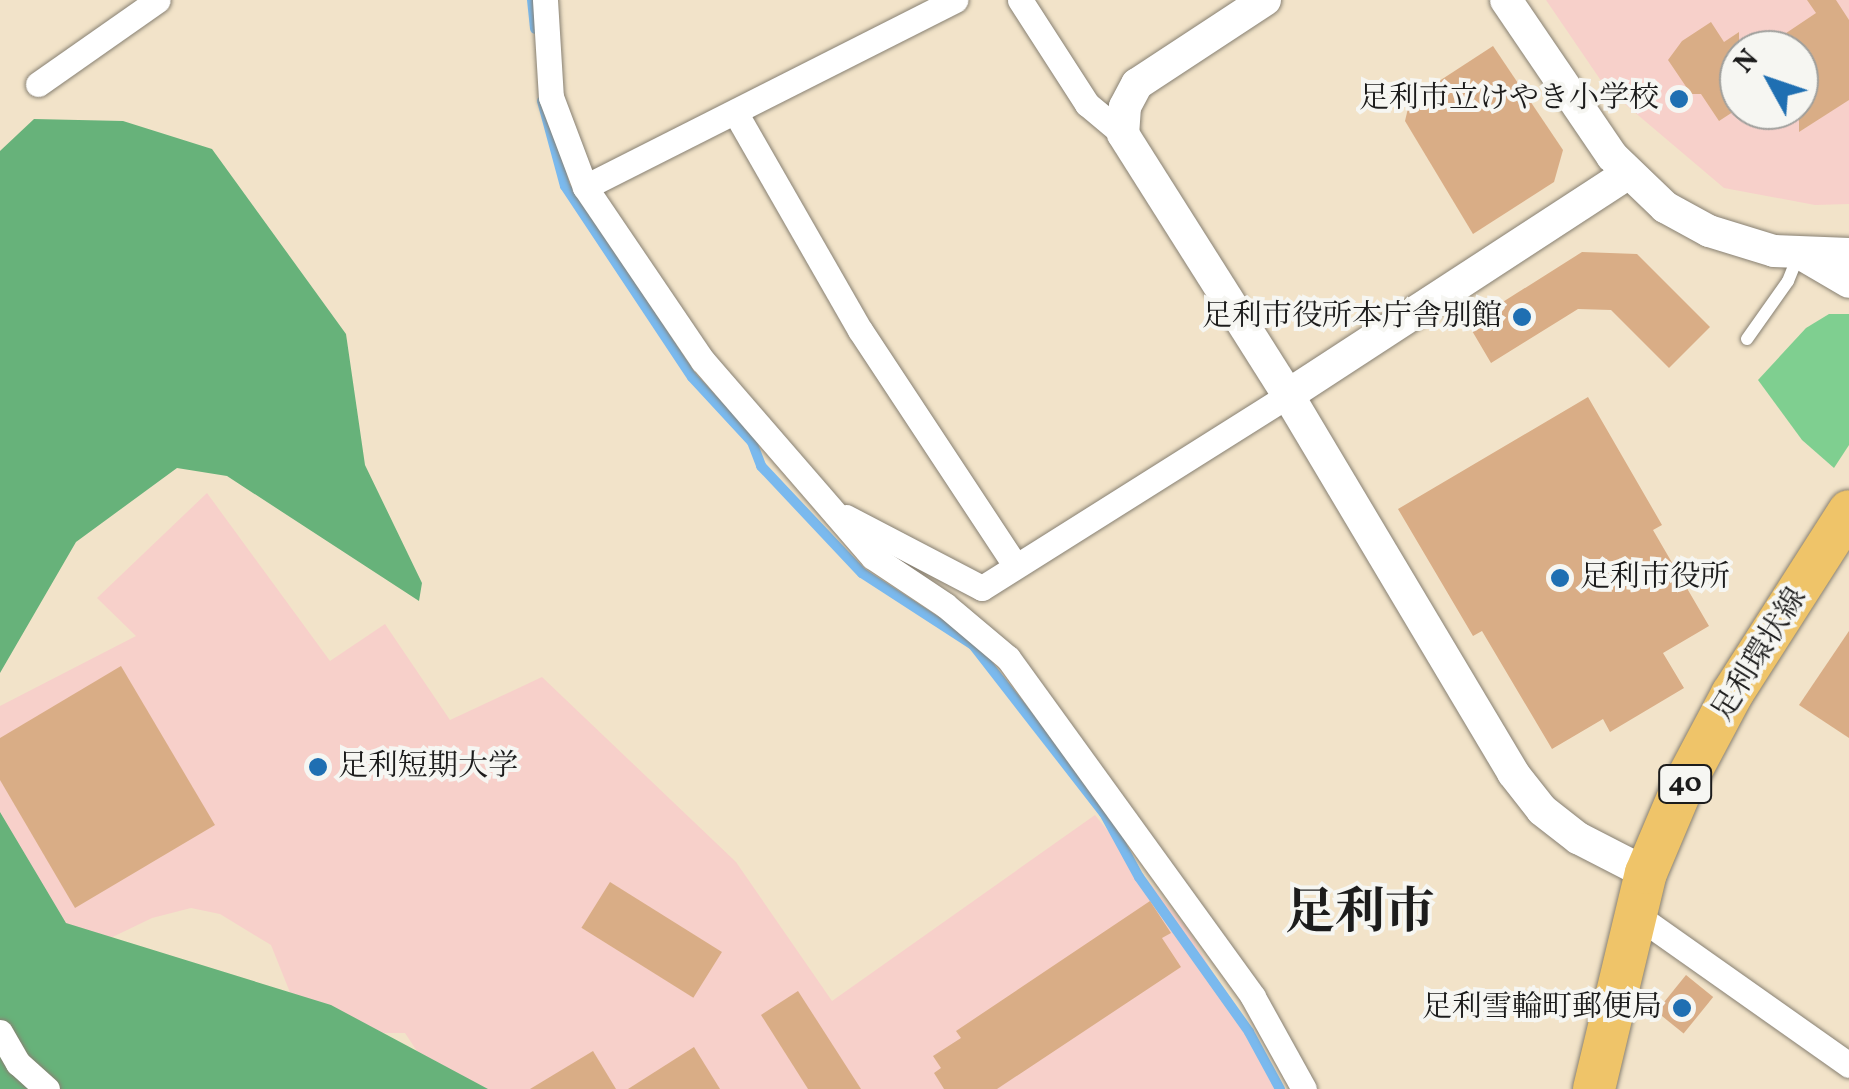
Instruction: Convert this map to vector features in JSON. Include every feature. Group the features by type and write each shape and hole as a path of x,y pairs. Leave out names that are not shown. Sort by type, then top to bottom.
{"main road":[{"name":"足利環状線","path":"1594,1089 1646,873 1712,731 1849,511"}],"street":[{"path":"38,84 158,0"},
{"path":"545,0 552,97 585,187 703,360 873,557 946,605 1008,658 1253,997 1304,1089"},
{"path":"585,187 956,0"},
{"path":"1020,0 1087,104 1122,134 1288,394 1514,772 1542,810 1578,838 1604,856 1646,873"},
{"path":"1122,134 1125,107 1137,84 1265,0"},
{"path":"1506,0 1628,173 1665,207 1733,240 1799,253 1849,254"},
{"path":"734,112 860,330 1015,565"},
{"path":"832,511 982,588 1628,173"},
{"path":"1799,253 1849,282"},
{"path":"1635,914 1849,1065"},
{"path":"0,1032 18,1063 47,1089"}],"lane":[{"path":"1747,339 1788,281 1799,253"}],"shaded area":[{"name":"足利市立けやき小学校","path":"1546,0 1849,0 1849,204 1815,205 1724,188 1606,88"},
{"name":"足利短期大学","path":"207,493 330,661 385,624 450,720 542,677 736,862 832,1001 1095,815 1188,930 1280,1089 442,1089 405,1033 349,1033 293,1000 271,945 220,914 191,908 152,918 67,959 0,832 0,706 136,636 97,598"}],"green space":[{"path":"34,119 123,121 212,149 346,334 365,465 422,583 419,601 227,476 177,468 76,542 0,673 0,151"},
{"path":"1829,314 1849,314 1849,445 1834,468 1802,440 1758,380 1806,328"},
{"path":"0,812 66,923 331,1005 488,1089 0,1089"}],"building":[{"path":"1807,0 1836,0 1849,20 1849,100 1819,119 1819,30 1791,30 1816,13"},
{"path":"1711,22 1719,34 1719,121 1701,94 1691,94 1668,60 1682,41"},
{"path":"1493,46 1563,150 1554,182 1473,234 1405,121 1410,100"},
{"name":"足利市役所本庁舎別館","path":"1582,252 1637,254 1710,327 1669,368 1611,310 1578,309 1491,363 1468,324"},
{"name":"足利市役所","path":"1588,397 1662,525 1653,530 1709,626 1663,653 1684,688 1610,732 1603,719 1552,749 1482,631 1473,636 1398,509"},
{"path":"1849,631 1849,738 1799,705"},
{"path":"121,666 215,825 75,908 0,780 0,738"},
{"path":"610,882 722,952 693,998 581,928"},
{"path":"1150,901 1171,933 1162,938 1181,967 997,1089 944,1089 934,1073 941,1068 933,1056 961,1038 956,1031"},
{"name":"足利雪輪町郵便局","path":"1686,975 1713,997 1684,1034 1656,1012"},
{"path":"798,991 861,1089 808,1089 761,1015"},
{"path":"694,1047 720,1089 628,1089"},
{"path":"593,1051 616,1089 530,1089"}],"waterway":[{"path":"532,0 535,29"},
{"path":"542,101 565,186 692,377 752,442 761,466 862,573 973,645 1104,813 1139,877 1249,1032 1280,1089"}],"place":[{"name":"足利市立けやき小学校","path":"1679,99"},
{"name":"足利市役所本庁舎別館","path":"1522,317"},
{"name":"足利市役所","path":"1560,578"},
{"name":"足利短期大学","path":"318,767"},
{"name":"足利雪輪町郵便局","path":"1682,1008"}],"district":[{"name":"足利市","path":"1360,916"}]}
